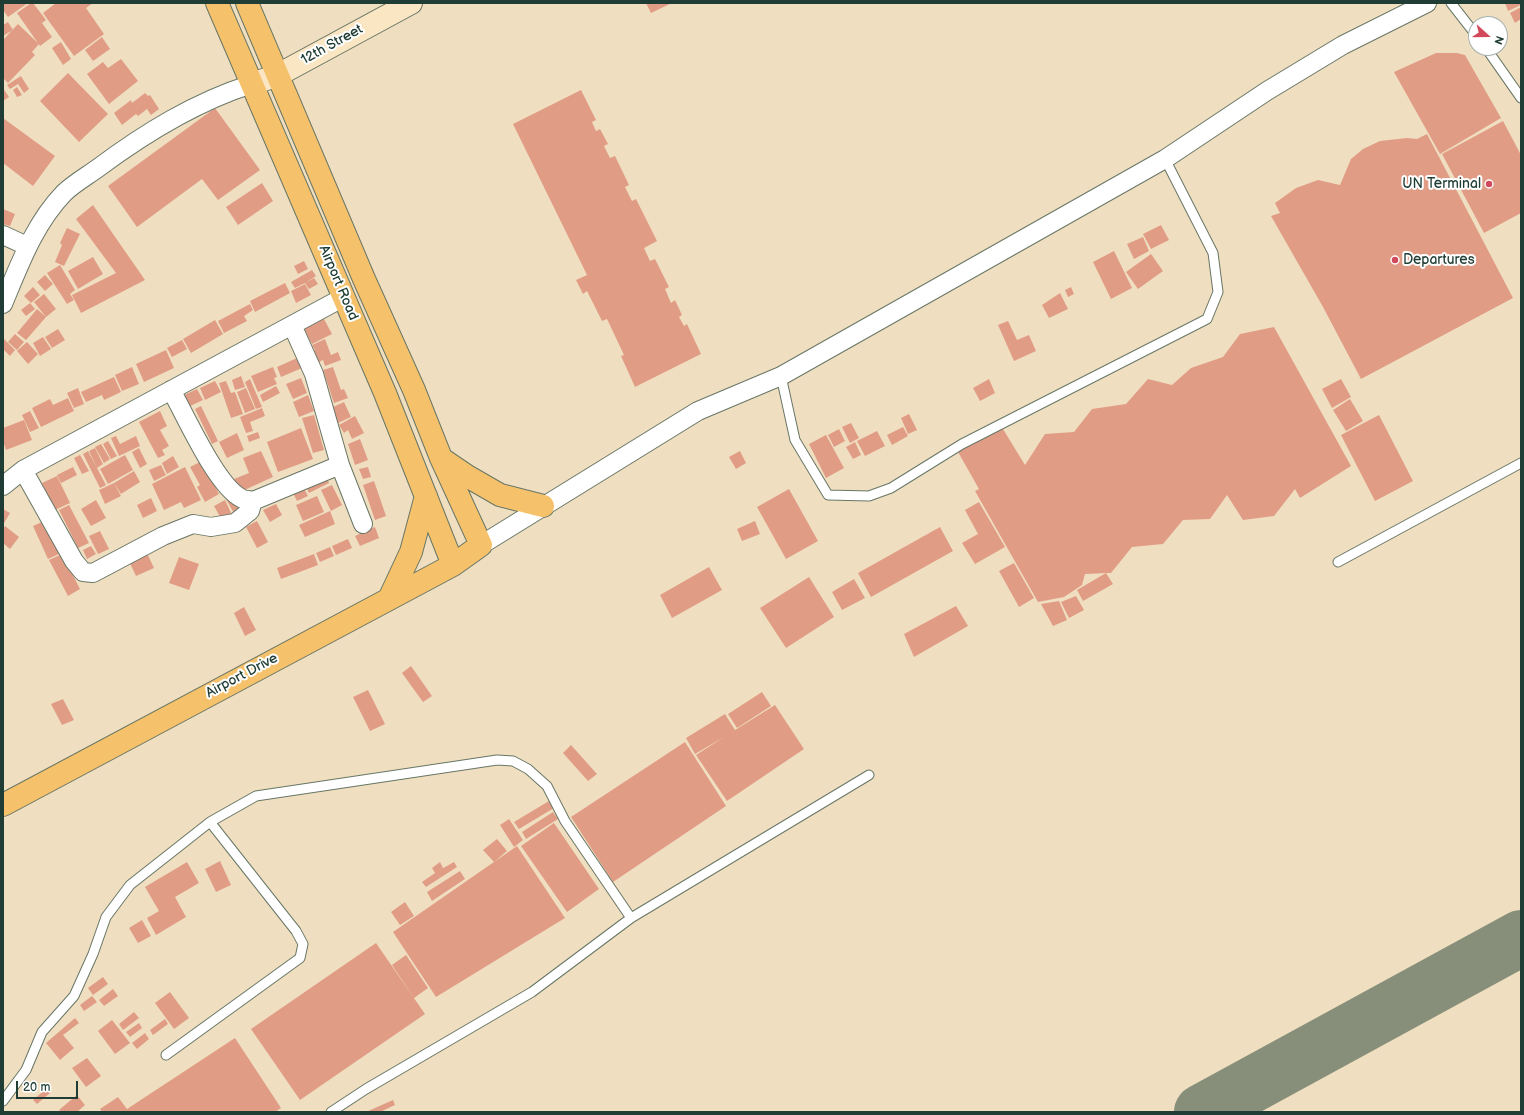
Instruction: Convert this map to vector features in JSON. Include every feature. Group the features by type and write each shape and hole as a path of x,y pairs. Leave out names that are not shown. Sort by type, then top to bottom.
{"main road":[{"name":"Airport Road","path":"217,3 344,297 453,565"},
{"name":"Airport Road","path":"247,3 414,390 441,458 481,544"},
{"path":"441,458 467,476 500,495 543,506"},
{"path":"390,597 411,552 426,496"},
{"name":"Airport Drive","path":"3,805 390,597 453,565 481,544"}],"street":[{"path":"481,544 698,410 781,376 1165,158 1267,91 1343,45 1427,3"},
{"name":"12th Street","path":"252,84 278,75 406,4"},
{"path":"3,304 27,246 48,213 64,193 126,148 192,107 226,92 252,84"},
{"path":"3,234 27,246"},
{"path":"3,486 23,470 344,297"},
{"path":"292,325 314,374 340,465 363,524"},
{"path":"172,390 210,462 230,490 242,499 253,501 340,465"},
{"path":"23,470 74,561 83,572 93,573 162,536 193,524 211,527 234,524 250,511 253,501"}],"lane":[{"path":"1451,3 1468,25"},
{"path":"1492,56 1521,98"},
{"path":"781,376 795,440 828,495 869,496 891,488 962,444 1207,318 1218,292 1213,253 1165,158"},
{"path":"1338,562 1521,463"},
{"path":"3,1101 26,1070 42,1032 74,996 93,954 106,918 130,886 210,822 256,796 497,760 513,761 528,769 547,786 565,821 631,918"},
{"path":"331,1112 366,1089 532,992 631,918 870,775"},
{"path":"166,1055 300,958 303,944 296,931 210,822"}],"building":[{"path":"3,3 28,3 8,17 3,10"},
{"path":"33,3 46,20 42,23 52,37 40,46 17,13"},
{"path":"56,3 93,3 86,8 104,34 74,56 43,13"},
{"path":"646,3 672,3 651,13"},
{"path":"1505,3 1521,3 1521,5 1508,11"},
{"path":"1521,7 1521,19 1515,23 1510,13"},
{"path":"8,22 13,30 3,36 3,25"},
{"path":"18,24 39,44 32,52 35,55 8,83 3,78 3,40"},
{"path":"102,37 110,49 93,61 85,50"},
{"path":"61,42 71,59 63,65 52,48"},
{"path":"1436,53 1457,53 1465,55 1501,118 1440,154 1394,72"},
{"path":"121,59 138,81 109,104 87,74 103,62 108,68"},
{"path":"68,73 108,114 79,142 40,101"},
{"path":"21,76 29,89 24,93 18,84 10,89 7,85"},
{"path":"17,87 22,95 17,97 13,90"},
{"path":"3,88 9,97 3,101"},
{"path":"581,90 596,120 592,122 596,131 600,129 608,144 604,146 610,158 615,156 629,185 625,187 632,201 636,199 657,241 644,248 650,261 655,259 669,287 665,289 671,303 675,300 682,315 679,317 684,326 687,324 701,354 635,387 621,356 624,355 607,319 602,321 587,291 583,294 576,280 587,275 513,124"},
{"path":"145,93 148,96 150,95 159,109 151,115 147,109 138,116 136,114 122,125 114,113 131,100 132,103"},
{"path":"215,108 260,170 218,200 202,179 137,227 108,186"},
{"path":"3,118 55,156 33,186 3,163"},
{"name":"UN Terminal","path":"1503,121 1521,155 1521,213 1484,233 1442,154"},
{"name":"Departures","path":"1427,134 1513,298 1361,379 1323,307 1271,216 1280,213 1275,203 1296,188 1318,180 1340,185 1351,159 1363,149 1380,141 1407,138 1417,139"},
{"path":"262,183 273,201 238,225 226,207"},
{"path":"93,205 145,280 81,313 72,295 116,273 76,219"},
{"path":"3,209 15,214 10,226 3,224"},
{"path":"1161,225 1169,240 1151,249 1143,234"},
{"path":"67,228 80,234 64,266 55,262 62,245 60,243"},
{"path":"1143,237 1149,251 1134,259 1127,244"},
{"path":"1114,251 1132,288 1111,299 1093,262"},
{"path":"1151,254 1163,271 1138,289 1126,272"},
{"path":"93,257 103,274 78,289 68,271"},
{"path":"304,261 308,269 298,274 294,266"},
{"path":"60,265 75,290 70,294 74,300 67,304 47,273"},
{"path":"312,270 316,276 295,288 291,282"},
{"path":"45,275 53,284 45,291 37,282"},
{"path":"314,278 318,284 309,289 305,283"},
{"path":"285,283 290,293 255,312 250,301"},
{"path":"305,284 311,295 296,303 291,291"},
{"path":"33,287 40,295 31,303 24,296"},
{"path":"1071,287 1074,294 1068,297 1065,290"},
{"path":"1060,293 1068,309 1049,318 1042,305"},
{"path":"44,294 56,309 46,317 34,302"},
{"path":"30,303 35,309 26,316 21,310"},
{"path":"250,304 253,310 244,316 247,321 224,333 218,321"},
{"path":"37,309 46,317 26,340 17,333"},
{"path":"324,319 332,334 312,344 304,329"},
{"path":"215,320 223,334 191,353 183,339"},
{"path":"1008,321 1017,340 1029,335 1036,351 1014,361 998,325"},
{"path":"1274,327 1351,466 1300,498 1295,489 1274,516 1243,520 1227,495 1210,519 1183,520 1163,544 1132,547 1111,573 1085,574 1082,585 1064,597 1038,602 975,491 979,489 958,452 964,447 1003,429 1025,465 1045,434 1074,432 1092,409 1126,404 1148,379 1172,385 1191,368 1223,357 1240,334"},
{"path":"58,329 65,340 52,348 45,337"},
{"path":"15,334 24,342 17,350 8,342"},
{"path":"43,337 51,349 40,356 33,343"},
{"path":"3,338 15,350 10,356 3,349"},
{"path":"325,339 331,355 338,352 341,360 325,366 323,360 317,363 312,351 315,350 312,345"},
{"path":"182,340 187,349 172,357 167,348"},
{"path":"27,342 38,354 28,364 17,351"},
{"path":"166,350 174,368 144,382 136,364"},
{"path":"297,358 302,368 281,377 277,367"},
{"path":"132,367 139,384 122,391 115,375"},
{"path":"273,367 277,377 274,378 277,384 258,392 251,376"},
{"path":"333,367 341,390 344,389 348,398 334,403 323,370"},
{"path":"241,376 245,387 235,390 232,380"},
{"path":"114,377 121,392 104,400 102,395 86,402 81,392"},
{"path":"301,378 307,393 293,399 286,384"},
{"path":"250,379 262,407 256,409 245,382"},
{"path":"989,379 995,393 980,401 973,388"},
{"path":"1341,379 1351,397 1332,408 1322,389"},
{"path":"215,381 221,392 205,400 200,388"},
{"path":"226,381 231,393 235,392 243,414 231,418 219,383"},
{"path":"276,386 280,393 263,402 260,395"},
{"path":"78,388 84,404 74,408 67,393"},
{"path":"246,388 255,409 245,413 237,392"},
{"path":"197,389 203,400 186,408 180,397"},
{"path":"308,395 314,411 299,417 293,402"},
{"path":"68,398 74,411 41,427 32,408 50,399 53,405"},
{"path":"1350,399 1363,421 1346,431 1333,410"},
{"path":"344,402 351,417 338,423 331,408"},
{"path":"201,406 218,441 212,444 195,409"},
{"path":"262,408 265,416 250,422 253,431 246,433 240,417"},
{"path":"30,411 39,428 30,432 22,415"},
{"path":"160,411 167,426 160,430 169,446 162,450 165,455 158,458 139,422"},
{"path":"909,414 917,430 908,434 901,418"},
{"path":"314,415 324,450 313,453 302,418"},
{"path":"1379,415 1413,481 1375,501 1341,435"},
{"path":"355,416 364,433 352,439 348,430 344,433 339,425"},
{"path":"24,420 32,440 6,450 3,441 3,428"},
{"path":"851,423 859,438 850,443 842,427"},
{"path":"903,427 908,436 892,445 887,435"},
{"path":"301,428 313,459 278,472 267,442"},
{"path":"839,429 845,441 834,447 828,435"},
{"path":"877,431 885,446 865,456 857,441"},
{"path":"258,432 260,438 249,442 247,436"},
{"path":"237,433 244,450 227,458 219,442"},
{"path":"826,435 844,468 826,478 809,444"},
{"path":"116,436 120,444 136,436 140,446 119,456 111,438"},
{"path":"360,439 368,460 355,465 348,444"},
{"path":"108,441 117,456 111,459 103,444"},
{"path":"855,442 861,455 853,459 846,447"},
{"path":"101,444 110,459 104,463 95,447"},
{"path":"95,448 103,464 97,468 89,451"},
{"path":"139,448 147,464 140,468 132,452"},
{"path":"88,451 106,485 100,488 83,454"},
{"path":"261,451 273,477 240,492 234,479 249,473 243,458"},
{"path":"740,451 746,463 736,469 729,457"},
{"path":"80,455 89,471 82,474 74,458"},
{"path":"125,455 133,470 108,484 100,469"},
{"path":"173,456 179,467 167,474 162,463"},
{"path":"202,461 219,494 205,502 197,487 200,485 190,467"},
{"path":"161,465 166,475 154,481 149,470"},
{"path":"73,467 77,475 61,483 57,475"},
{"path":"185,467 201,500 184,508 181,502 164,510 152,484"},
{"path":"368,467 371,477 363,479 359,469"},
{"path":"134,471 140,482 121,494 114,483"},
{"path":"325,473 329,483 309,493 304,483"},
{"path":"57,476 70,503 55,510 42,483"},
{"path":"374,481 386,516 375,520 363,485"},
{"path":"114,483 121,496 105,504 99,490"},
{"path":"302,485 308,496 297,501 292,491"},
{"path":"332,485 342,505 331,511 321,490"},
{"path":"789,489 818,541 786,559 757,507"},
{"path":"233,495 243,512 236,517 226,499"},
{"path":"317,496 324,512 303,521 296,505"},
{"path":"151,498 157,511 143,518 137,505"},
{"path":"96,500 106,518 91,526 81,509"},
{"path":"225,500 233,517 223,522 214,506"},
{"path":"979,502 1005,547 975,564 962,543 978,534 965,510"},
{"path":"276,504 282,515 270,522 263,510"},
{"path":"69,505 89,543 78,548 59,510"},
{"path":"3,509 10,513 3,525"},
{"path":"330,511 335,524 305,537 299,525"},
{"path":"44,521 59,554 48,559 33,526"},
{"path":"257,521 268,542 257,548 246,527"},
{"path":"755,521 760,534 742,541 737,529"},
{"path":"5,526 19,537 10,549 3,543 3,529"},
{"path":"375,527 379,538 360,546 355,536"},
{"path":"940,527 953,551 871,597 858,573"},
{"path":"100,531 109,549 98,554 89,536"},
{"path":"348,539 352,548 336,555 332,546"},
{"path":"91,546 96,554 87,559 83,550"},
{"path":"330,547 334,556 320,562 316,553"},
{"path":"146,551 154,568 136,576 128,559"},
{"path":"62,554 80,589 68,596 49,560"},
{"path":"314,554 318,565 281,579 277,568"},
{"path":"179,557 199,564 189,590 169,583"},
{"path":"1014,563 1034,598 1019,607 999,571"},
{"path":"709,567 722,590 672,618 660,595"},
{"path":"1106,573 1113,584 1083,601 1077,590"},
{"path":"809,577 834,617 786,648 760,608"},
{"path":"854,579 865,598 842,610 832,592"},
{"path":"1076,596 1084,610 1069,618 1061,602"},
{"path":"1059,601 1067,620 1053,626 1041,604"},
{"path":"956,606 968,626 914,657 904,634"},
{"path":"244,607 256,630 245,636 234,613"},
{"path":"411,666 432,696 423,702 402,673"},
{"path":"368,690 385,724 370,731 353,697"},
{"path":"762,692 771,706 737,728 728,714"},
{"path":"63,699 74,720 62,725 51,704"},
{"path":"775,705 804,749 727,801 696,755 724,737 695,754 686,738 725,714 735,730"},
{"path":"685,742 726,806 613,882 571,817"},
{"path":"571,745 597,774 588,781 563,753"},
{"path":"549,801 554,808 519,829 514,822"},
{"path":"553,812 558,819 526,839 522,832"},
{"path":"509,819 523,840 514,847 500,825"},
{"path":"554,823 599,889 567,912 521,846"},
{"path":"497,839 507,851 494,862 483,850"},
{"path":"517,846 565,918 436,997 393,932"},
{"path":"220,861 231,885 216,892 205,869"},
{"path":"187,862 199,883 175,897 186,917 156,935 147,918 159,911 145,887"},
{"path":"440,862 443,868 438,871 454,862 457,867 426,887 422,882 435,873 432,868"},
{"path":"460,871 465,879 432,901 427,892"},
{"path":"405,902 414,916 400,925 391,912"},
{"path":"142,920 151,936 138,943 129,928"},
{"path":"376,943 425,1014 300,1100 251,1029"},
{"path":"406,955 428,988 414,998 392,965"},
{"path":"103,977 108,984 93,995 88,988"},
{"path":"113,989 118,996 104,1006 99,1000"},
{"path":"170,992 189,1018 174,1029 155,1003"},
{"path":"92,996 97,1002 84,1011 80,1005"},
{"path":"134,1012 139,1018 123,1030 119,1024"},
{"path":"75,1018 79,1023 63,1035 74,1048 60,1060 46,1043"},
{"path":"165,1019 168,1024 153,1035 150,1030"},
{"path":"112,1020 130,1043 115,1054 98,1031"},
{"path":"139,1023 142,1028 130,1037 126,1032"},
{"path":"145,1033 149,1039 137,1049 132,1043"},
{"path":"235,1038 281,1108 275,1112 102,1112 100,1109 118,1097 127,1109"},
{"path":"87,1058 101,1076 86,1087 72,1068"},
{"path":"46,1089 50,1093 37,1104 33,1100"},
{"path":"77,1095 85,1105 77,1112 61,1112 59,1110"},
{"path":"393,1100 395,1105 380,1112 366,1112"}],"taxiway":[{"path":"1202,1112 1521,938"}],"place":[{"name":"UN Terminal","path":"1489,184"},
{"name":"Departures","path":"1395,260"}]}
